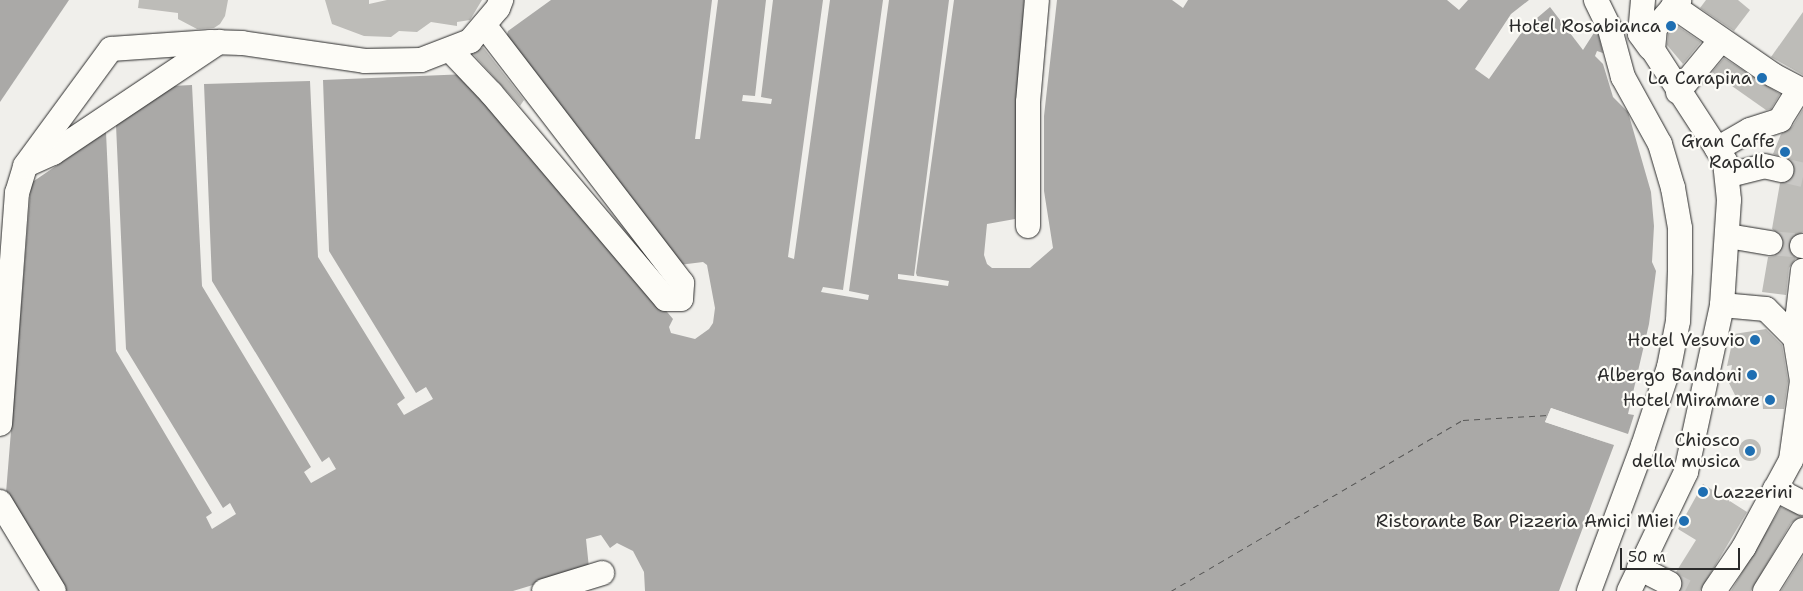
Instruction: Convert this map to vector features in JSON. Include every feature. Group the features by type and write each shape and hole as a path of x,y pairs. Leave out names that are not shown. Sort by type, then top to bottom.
{"street":[{"path":"0,424 17,193 24,166 111,49 136,44 219,42 365,62 421,60 451,51 470,41 498,8 501,0"},
{"path":"1028,226 1028,102 1036,0"},
{"path":"1590,591 1644,446 1668,367 1678,321 1680,271 1680,228 1674,188 1660,144 1623,77 1610,29 1596,0"},
{"path":"1629,591 1686,472 1722,305 1728,236 1729,175 1725,160 1678,92 1653,50 1640,34 1643,0"},
{"path":"1653,50 1655,28 1672,4 1721,40 1801,90 1780,120 1750,130 1717,149"},
{"path":"451,51 491,93 666,299 681,299 682,283 484,25"},
{"path":"1678,92 1721,40"},
{"path":"24,166 53,153 219,42"},
{"path":"1729,175 1764,166 1782,170"},
{"path":"1728,236 1770,243"},
{"path":"1714,591 1744,547 1791,460 1799,438 1802,381 1799,339 1803,270"},
{"path":"1722,305 1766,309 1799,339"},
{"path":"1776,489 1803,503"},
{"path":"0,502 54,591"},
{"path":"1765,591 1803,530"},
{"path":"1639,568 1669,583"},
{"path":"544,591 602,573"}],"shaded area":[{"path":"0,0 69,0 0,102"},
{"path":"551,0 712,0 695,139 700,139 718,0 766,0 755,96 743,95 742,101 771,104 772,99 761,97 773,0 823,0 788,257 794,259 830,0 883,0 843,290 823,287 821,292 868,300 869,295 849,291 889,0 949,0 914,276 898,274 898,279 948,286 949,281 917,276 916,273 954,0 1024,0 1015,219 987,224 984,255 987,264 992,268 1030,268 1053,248 1044,191 1044,116 1057,0 1172,0 1183,8 1188,0 1447,0 1459,10 1468,0 1529,0 1511,14 1475,69 1489,79 1524,29 1550,7 1583,50 1597,28 1603,53 1597,51 1595,56 1603,64 1613,97 1628,112 1651,192 1654,226 1652,262 1656,271 1649,324 1628,414 1634,415 1628,434 1551,408 1545,422 1614,445 1559,591 645,591 644,572 633,551 617,543 610,548 601,535 586,539 589,568 513,591 65,591 6,493 31,183 106,132 116,351 212,513 206,517 212,529 236,514 230,503 223,508 126,349 116,125 171,86 192,85 202,286 311,467 304,472 311,483 336,469 329,457 322,462 212,281 204,84 310,81 318,257 405,398 397,404 404,415 433,399 426,387 416,393 329,251 323,80 468,74 673,319 669,327 671,333 695,339 709,329 713,323 715,308 707,265 703,262 679,265 506,38 508,31"}],"pier":[{"path":"1551,408 1619,432 1552,411 1549,421 1614,445 1545,422"}],"building":[{"path":"139,0 228,0 225,16 220,24 214,28 197,29 178,19 178,13 138,8"},
{"path":"325,0 369,0 369,4 387,0 482,0 470,20 457,22 457,26 431,22 417,32 399,31 391,37 364,36 332,24"},
{"path":"1706,0 1738,0 1750,10 1734,31 1700,8"},
{"path":"1803,12 1803,75 1771,57"},
{"path":"1676,25 1701,42 1683,64 1667,45 1668,34"},
{"path":"483,47 524,100 520,106 473,54"},
{"path":"1724,58 1780,94 1771,109 1766,110 1712,72"},
{"path":"1803,109 1803,232 1790,240 1790,252 1796,258 1789,268 1786,295 1762,292 1768,257 1775,256 1783,246 1783,238 1772,229 1780,183 1792,180 1795,172 1791,160 1773,154 1781,134 1792,127"},
{"path":"1766,329 1782,345 1788,381 1784,409 1763,409 1762,396 1736,397 1729,383 1732,365 1727,366 1734,334"},
{"name":"Chiosco della musica","path":"1750,439 1758,442 1761,450 1758,458 1750,461 1742,458 1739,450 1742,442"},
{"path":"1703,484 1747,512 1700,591 1680,591 1683,582 1676,572 1696,540 1678,529"},
{"path":"1781,507 1802,516 1791,523 1751,591 1731,591"},
{"path":"1803,556 1803,591 1781,591"}],"ferry route":[{"path":"1171,591 1463,420 1548,415"}],"tunnel":[{"path":"1782,170 1803,175"},
{"path":"1770,243 1802,246"},
{"path":"1669,583 1685,591"}],"place":[{"name":"Hotel Rosabianca","path":"1671,26"},
{"name":"La Carapina","path":"1762,78"},
{"name":"Gran Caffe Rapallo","path":"1785,152"},
{"name":"Hotel Vesuvio","path":"1755,340"},
{"name":"Albergo Bandoni","path":"1752,375"},
{"name":"Hotel Miramare","path":"1770,400"},
{"name":"Chiosco della musica","path":"1750,451"},
{"name":"Lazzerini","path":"1703,492"},
{"name":"Ristorante Bar Pizzeria Amici Miei","path":"1684,521"}]}
